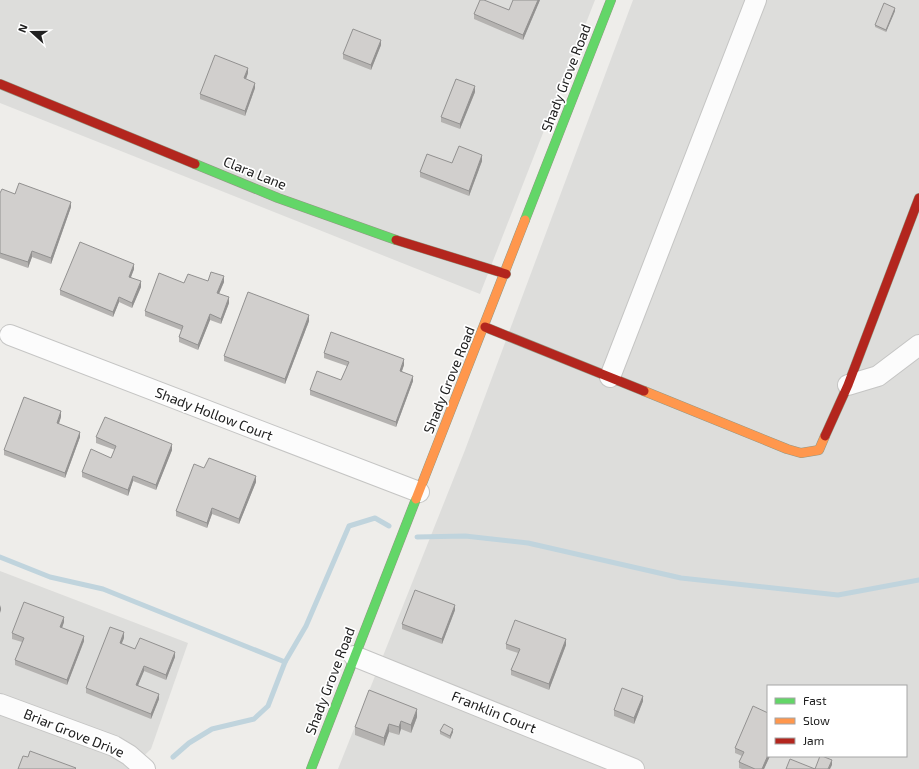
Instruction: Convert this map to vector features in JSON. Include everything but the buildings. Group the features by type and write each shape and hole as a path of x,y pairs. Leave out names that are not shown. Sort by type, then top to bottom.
{"street":[{"name":"Shady Grove Road","path":"311,769 354,656 506,274 611,0"},
{"path":"610,377 756,0"},
{"name":"Clara Lane","path":"0,84 278,198 416,247 506,274"},
{"path":"485,326 801,453 819,450 848,385 919,198"},
{"name":"Shady Hollow Court","path":"10,335 419,492"},
{"path":"848,385 878,376 919,345"},
{"name":"Franklin Court","path":"354,656 634,769"},
{"name":"Briar Grove Drive","path":"0,704 114,746 129,755 143,768"}],"shaded area":[{"path":"0,0 595,0 480,294 0,103"},
{"path":"633,0 919,0 919,769 338,769 465,450"},
{"path":"0,571 188,643 151,749 130,769 0,769"}],"waterway":[{"path":"0,557 50,577 103,589 285,662 306,626 349,526 375,518 389,526"},
{"path":"417,537 465,536 528,543 681,578 838,595 919,580"},
{"path":"173,757 189,743 212,729 254,719 268,706 285,662"}],"traffic: fast":[{"path":"525,220 611,0"},
{"path":"195,164 278,198 396,240"},
{"path":"311,769 416,499"}],"traffic: slow":[{"path":"416,499 525,220"},
{"path":"644,391 787,449 801,453 819,450 825,436"}],"traffic: jam":[{"path":"0,84 195,164"},
{"path":"825,436 848,385 919,198"},
{"path":"396,240 506,274"},
{"path":"485,327 644,391"}]}
